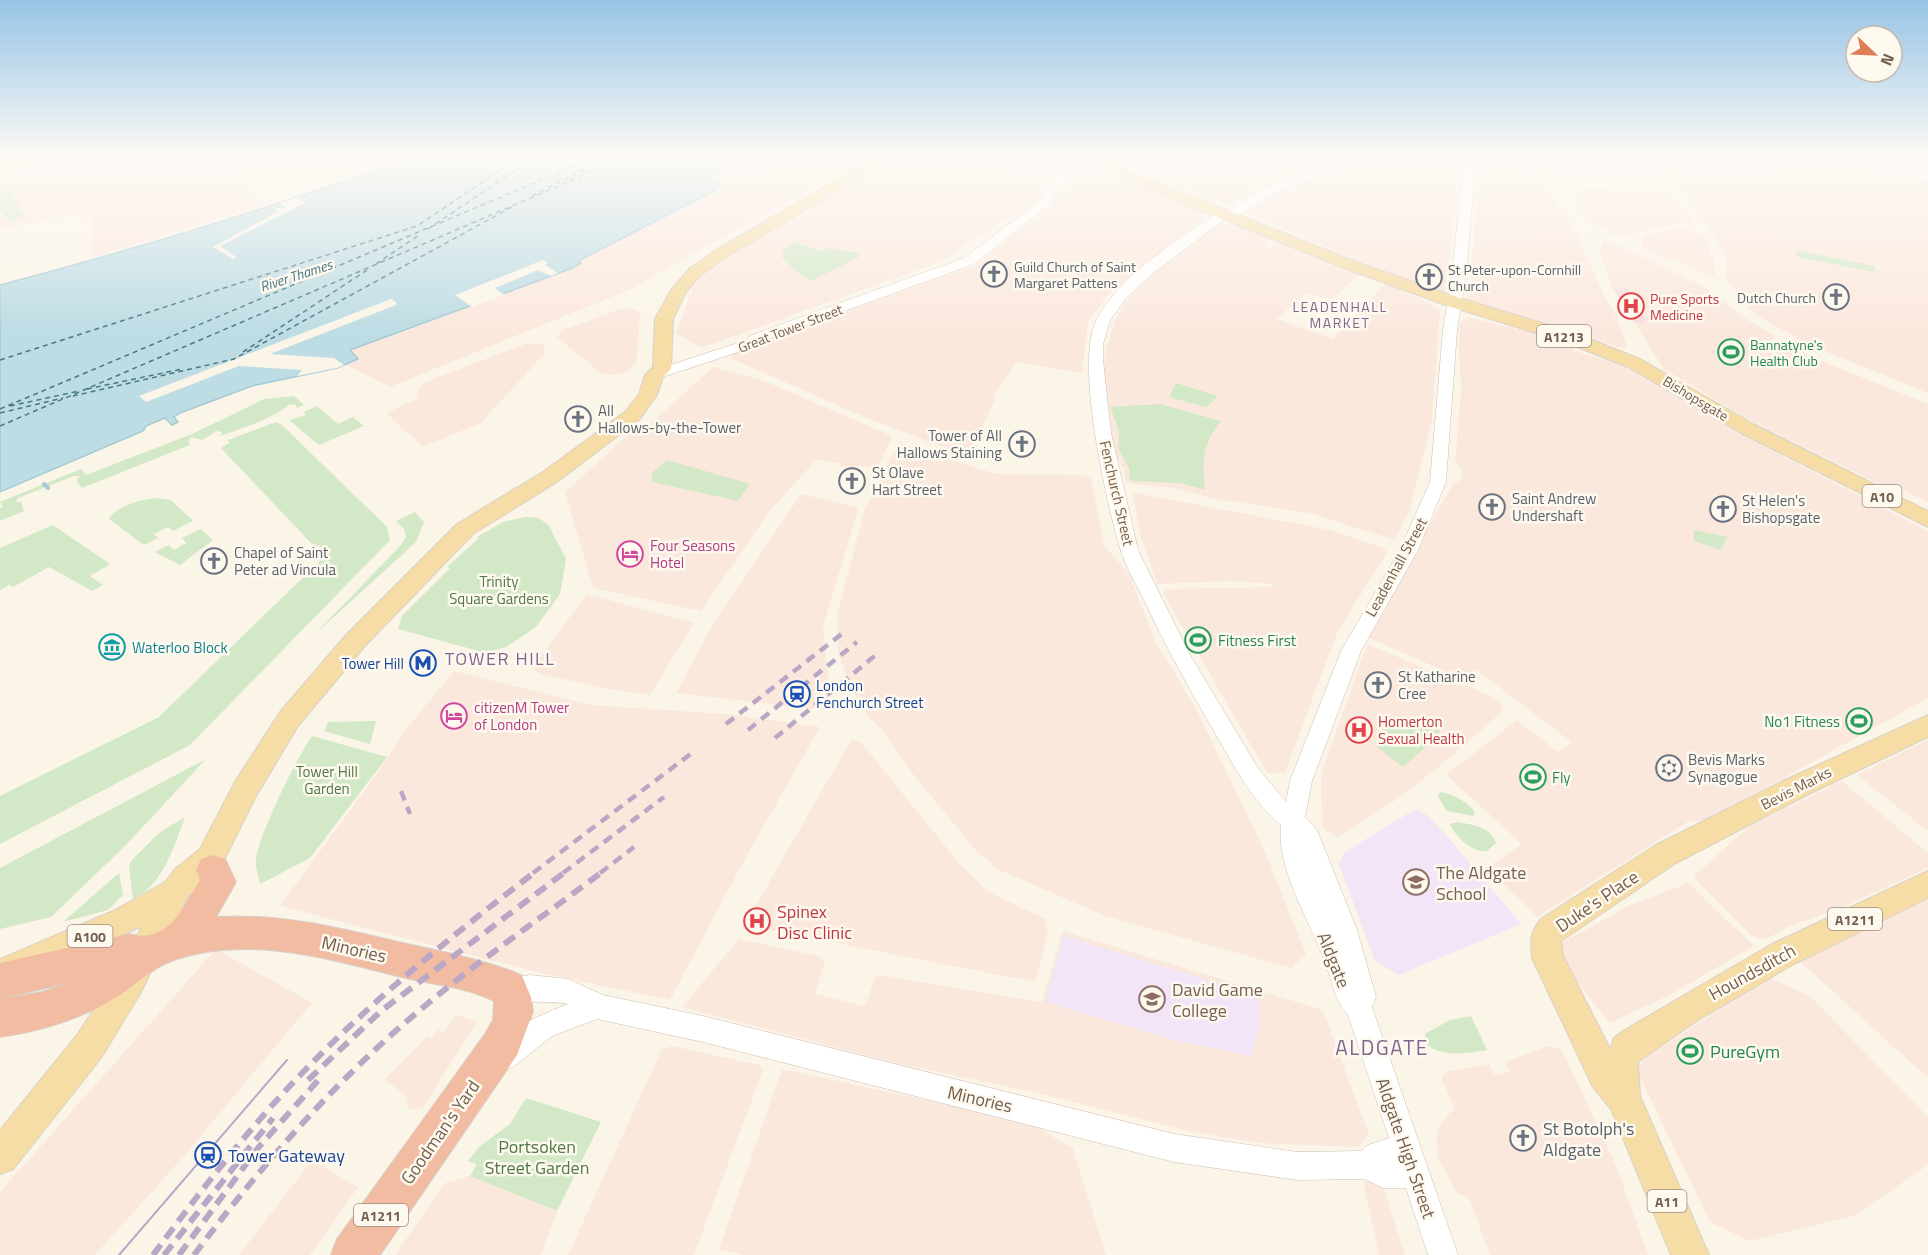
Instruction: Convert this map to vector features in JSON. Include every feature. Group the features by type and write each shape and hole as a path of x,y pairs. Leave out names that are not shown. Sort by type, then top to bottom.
{"highway":[{"path":"189,939 218,882 211,864"},
{"name":"Minories","path":"144,955 189,939 246,931 336,943 431,966 509,989"},
{"path":"0,981 129,951 144,955"},
{"name":"A100","path":"0,1017 37,1012 74,999 110,980 144,955"},
{"name":"A1211","path":"485,1068 512,1023 514,1004 509,989"},
{"name":"Goodman's Yard","path":"353,1255 485,1068"}],"main road":[{"path":"654,375 662,369 664,319 679,290 698,265 776,218"},
{"path":"698,265 782,218"},
{"name":"A1213","path":"1237,218 1358,268 1454,302"},
{"name":"Bishopsgate","path":"1454,302 1568,337 1634,363 1748,429 1928,520"},
{"name":"A100","path":"144,955 182,919 211,864 245,790 289,719 340,657 473,522 528,491 633,415 648,395 654,375"},
{"name":"Bevis Marks","path":"1666,854 1795,788 1928,725"},
{"name":"Duke's Place","path":"1623,1097 1605,1075 1548,958 1545,938 1553,928 1666,854"},
{"name":"A100","path":"0,974 124,921 175,890 191,870 211,864"},
{"name":"Houndsditch","path":"1623,1097 1620,1064 1626,1050 1641,1038 1783,954 1928,884"},
{"path":"0,1156 73,1070 102,1028 144,955 158,918 175,890"},
{"name":"A11","path":"1623,1097 1690,1255"}],"street":[{"name":"Great Tower Street","path":"654,375 677,367 682,362 757,338 960,265 976,256 1025,218"},
{"name":"Fenchurch Street","path":"1223,218 1152,268 1120,296 1099,332 1096,378 1104,435 1129,550 1181,657 1265,795 1294,821"},
{"name":"Leadenhall Street","path":"1294,821 1301,781 1351,651 1409,550 1438,482 1454,302 1464,218"},
{"name":"Aldgate","path":"1294,821 1291,837 1312,907 1334,951 1349,997 1359,1007"},
{"name":"Minories","path":"509,989 524,986 542,987 588,998 597,1006 710,1031 1174,1148 1297,1166 1367,1165 1383,1173 1409,1162"},
{"path":"485,1068 543,1027 597,1006"},
{"name":"Aldgate High Street","path":"1359,1007 1409,1162 1443,1255"}],"shaded area":[{"path":"0,218 57,218 0,229"},
{"path":"87,218 222,218 92,257 92,219"},
{"path":"663,218 758,218 629,290 390,387 345,364 349,351 558,273"},
{"path":"791,218 1010,218 940,262 701,348 676,333 693,288 708,269 726,255"},
{"path":"1039,218 1204,218 1107,296 1088,322 1082,373 1017,362 995,393 994,402 968,457 862,416 730,358 733,353 976,265 1017,232"},
{"path":"1260,218 1455,218 1445,292 1371,267"},
{"path":"1475,218 1566,218 1576,232 1601,289 1618,320 1627,347 1618,347 1470,301 1466,297 1471,280"},
{"path":"1587,218 1691,218 1694,221 1615,237"},
{"path":"1702,218 1928,218 1928,393 1807,344 1755,314 1726,279 1727,261"},
{"path":"1223,224 1240,226 1272,239 1263,246 1270,248 1279,243 1359,274 1332,299 1306,293 1276,319 1333,339 1386,283 1440,309 1432,420 1409,511 1395,540 1309,513 1210,498 1174,488 1125,483 1124,469 1110,445 1099,394 1106,350 1115,320 1125,303 1158,269"},
{"path":"1682,228 1703,234 1714,260 1715,277 1642,248 1642,235"},
{"path":"1602,241 1609,241 1705,287 1740,315 1776,337 1772,339 1792,349 1928,404 1928,503 1898,488 1892,491 1756,424 1664,369 1612,287 1600,253"},
{"name":"Pure Sports Medicine","path":"1613,288 1628,289 1647,323 1634,323"},
{"path":"626,307 638,310 640,316 636,363 628,372 617,375 601,373 557,337 563,330"},
{"path":"1468,317 1533,333 1574,347 1574,351 1620,364 1746,437 1928,531 1928,698 1708,820 1689,821 1537,917 1487,868 1522,844 1446,775 1517,720 1558,752 1571,742 1477,670 1469,676 1451,674 1365,636 1453,484 1462,479 1463,470 1455,462 1461,390 1459,347 1460,322"},
{"path":"528,343 544,345 545,353 481,423 423,447 386,413 418,398 417,390 425,382"},
{"path":"713,367 762,380 892,436 877,469 855,465 855,468 841,466 839,463 816,460 769,512 701,611 593,588 565,492 626,437 647,427"},
{"path":"899,443 996,474 1083,475 1091,478 1104,545 1129,574 1156,643 1196,708 1267,856 1306,954 1291,968 1105,916 997,869 974,848 912,773 883,731 869,717 849,685 838,651 837,616 865,508"},
{"path":"1136,493 1330,530 1383,548 1387,552 1337,633 1285,773 1267,773 1163,593 1167,589 1272,587 1273,584 1232,581 1157,584 1140,534 1133,495"},
{"path":"801,494 855,507 858,510 823,627 831,711 676,693 712,626"},
{"path":"587,594 694,623 650,695 613,690 540,674 533,667"},
{"path":"1367,644 1491,696 1500,703 1503,711 1440,766 1394,801 1338,837 1322,827 1321,775"},
{"path":"454,671 591,705 726,714 820,727 741,866 670,1000 536,972 280,906 385,762 403,733"},
{"path":"1928,739 1928,831 1857,775"},
{"path":"851,740 861,742 958,862 989,892 1045,919 1048,932 1035,982 751,926 748,919"},
{"path":"1842,781 1928,853 1928,868 1839,909 1790,926 1765,940 1752,936 1693,877 1750,826"},
{"name":"The Aldgate School","path":"1418,810 1427,815 1446,835 1521,924 1399,975 1375,961 1339,864 1345,852 1412,811"},
{"path":"1688,883 1754,946 1668,996 1610,1023 1550,949 1631,905"},
{"path":"1928,896 1928,1078 1796,958"},
{"path":"1063,931 1323,1010 1369,1135 1359,1147 1258,1143 1187,1131 1042,1094 892,1062 682,1007 739,939 819,956 825,961 815,994 865,1006 875,978 881,975 1042,1002"},
{"name":"David Game College","path":"1064,936 1258,996 1260,1023 1251,1056 1174,1040 1045,1002"},
{"path":"216,949 312,1003 186,1154 95,1255 0,1255 0,1192"},
{"path":"1767,977 1810,996 1928,1117 1928,1165 1854,1216 1749,1241 1710,1222 1637,1071 1643,1060"},
{"path":"456,1015 477,1022 422,1109 409,1109 405,1094 384,1080 428,1036 431,1038 438,1029 443,1032"},
{"path":"672,1046 759,1065 763,1070 694,1255 568,1255 662,1049"},
{"path":"1548,1046 1561,1049 1580,1088 1617,1168 1648,1255 1490,1255 1469,1198 1457,1193 1439,1160 1436,1143 1440,1125 1454,1108 1442,1078 1445,1072 1489,1064 1495,1075 1510,1072 1505,1062"},
{"path":"782,1069 1029,1122 1073,1149 1106,1255 744,1255 719,1249"},
{"path":"312,1160 358,1187 310,1255 239,1255"},
{"path":"470,1176 557,1211 541,1255 395,1255 445,1183"},
{"path":"1381,1180 1405,1255 1379,1255 1363,1181"}],"green space":[{"path":"6,218 23,218 9,221"},
{"path":"793,242 821,251 829,248 858,253 859,257 811,281 793,269 782,257 783,251"},
{"path":"1796,250 1875,266 1875,272 1801,258 1797,256"},
{"path":"1176,383 1218,396 1206,407 1169,397"},
{"path":"294,396 304,405 297,408 295,404 289,405 266,419 220,436 222,432 217,431 202,440 191,437 188,442 190,445 82,488 76,480 80,476 74,476 18,498 16,502 21,502 24,511 0,521 0,508 3,507 0,502 81,469 86,475 192,434 264,399"},
{"path":"1160,404 1221,421 1210,438 1205,453 1205,490 1180,483 1130,481 1129,468 1118,448 1119,431 1110,407"},
{"path":"317,406 338,424 353,417 364,426 319,445 289,420 306,415 304,412"},
{"path":"276,422 282,425 387,527 390,540 190,745 0,844 0,796 159,717 323,558 326,553 323,548 311,543 221,448 229,443 228,440"},
{"path":"667,460 750,484 738,501 652,482 652,473"},
{"path":"156,498 171,500 193,521 173,531 168,527 154,534 158,538 144,545 109,519 112,514 123,507"},
{"path":"415,512 424,522 416,542 314,635 401,545 406,537 404,529 396,521"},
{"name":"Trinity Square Gardens","path":"525,517 538,518 548,524 566,559 560,594 536,627 506,647 486,653 398,629 402,616 450,568 447,567 479,538 477,537 503,522"},
{"path":"53,525 110,564 90,576 103,585 92,591 49,567 13,587 9,585 0,590 0,548"},
{"path":"201,529 213,540 180,565 155,552 169,545 174,550 186,543 182,538"},
{"path":"1694,530 1728,537 1720,550 1694,541"},
{"path":"1397,715 1434,731 1441,721 1445,723 1434,740 1403,767 1377,747 1389,717 1396,719"},
{"path":"376,721 370,744 324,731 328,722"},
{"name":"Tower Hill Garden","path":"312,736 387,757 310,858 260,884 256,860 263,834 288,778"},
{"path":"206,759 126,845 51,917 0,929 0,868"},
{"path":"1440,792 1464,802 1475,812 1473,816 1447,811 1438,797"},
{"path":"185,817 172,852 160,875 143,893 133,899 129,866 132,860 159,833"},
{"path":"1458,822 1486,830 1496,843 1487,851 1470,846 1456,834 1450,824"},
{"path":"119,873 123,895 108,910 63,922"},
{"path":"1471,1016 1487,1050 1445,1053 1430,1047 1424,1041 1426,1033 1450,1020"},
{"name":"Portsoken Street Garden","path":"526,1098 601,1122 557,1211 470,1176 477,1164 468,1161 480,1146 510,1124"}],"water":[{"name":"River Thames","path":"232,218 662,218 582,259 579,261 581,263 570,269 350,350 358,359 337,368 252,386 180,413 174,417 178,422 172,425 165,418 146,426 143,431 0,492 0,285"}],"pier":[{"path":"267,218 276,218 220,246 236,257 233,259 213,247"},
{"path":"543,260 548,263 545,265 558,273 551,276 538,270 495,288 504,295 472,307 455,295"},
{"path":"391,299 396,302 396,305 270,354 334,358 344,365 337,368 297,376 302,370 239,366 146,402 139,396"}],"waterway":[{"path":"44,484 48,488"}],"ferry route":[{"path":"0,360 417,226 430,218"},
{"path":"432,226 445,218"},
{"path":"432,226 453,218"},
{"path":"0,426 485,218"},
{"path":"73,396 234,359 493,218"},
{"path":"0,409 432,226"},
{"path":"428,229 432,226"},
{"path":"376,264 419,235"},
{"path":"243,352 367,270"},
{"path":"87,389 182,369"},
{"path":"10,406 79,391"},
{"path":"0,413 63,398"}],"tram line":[{"path":"119,1255 287,1060"}],"railway":[{"path":"726,724 843,633"},
{"path":"748,730 857,642"},
{"path":"775,738 877,654"},
{"path":"533,873 692,753"},
{"path":"401,791 410,814"},
{"path":"563,873 664,797"},
{"path":"600,873 634,847"},
{"path":"153,1255 210,1180 291,1084 339,1036 421,963 535,872"},
{"path":"308,1080 381,1011 565,872"},
{"path":"194,1255 272,1158 358,1066 442,992 602,872"},
{"path":"179,1255 258,1148 321,1077"},
{"path":"164,1255 273,1118"}],"place":[{"name":"Guild Church of Saint Margaret Pattens","path":"994,274"},
{"name":"St Peter-upon-Cornhill Church","path":"1429,277"},
{"name":"Dutch Church","path":"1836,297"},
{"name":"Pure Sports Medicine","path":"1631,306"},
{"name":"Bannatyne's Health Club","path":"1731,352"},
{"name":"All Hallows-by-the-Tower","path":"578,419"},
{"name":"Tower of All Hallows Staining","path":"1022,444"},
{"name":"St Olave Hart Street","path":"852,481"},
{"name":"Saint Andrew Undershaft","path":"1492,507"},
{"name":"St Helen's Bishopsgate","path":"1723,509"},
{"name":"Four Seasons Hotel","path":"630,554"},
{"name":"Chapel of Saint Peter ad Vincula","path":"214,561"},
{"name":"Fitness First","path":"1198,640"},
{"name":"Waterloo Block","path":"112,647"},
{"name":"Tower Hill","path":"423,663"},
{"name":"St Katharine Cree","path":"1378,685"},
{"name":"London Fenchurch Street","path":"797,694"},
{"name":"citizenM Tower of London","path":"454,716"},
{"name":"No1 Fitness","path":"1859,721"},
{"name":"Homerton Sexual Health","path":"1359,730"},
{"name":"Bevis Marks Synagogue","path":"1669,768"},
{"name":"Fly","path":"1533,777"},
{"name":"The Aldgate School","path":"1416,882"},
{"name":"Spinex Disc Clinic","path":"757,921"},
{"name":"David Game College","path":"1152,999"},
{"name":"PureGym","path":"1690,1051"},
{"name":"St Botolph's Aldgate","path":"1523,1138"},
{"name":"Tower Gateway","path":"208,1155"}],"district":[{"name":"LEADENHALL MARKET","path":"1340,314"},
{"name":"TOWER HILL","path":"500,658"},
{"name":"ALDGATE","path":"1382,1047"}]}
